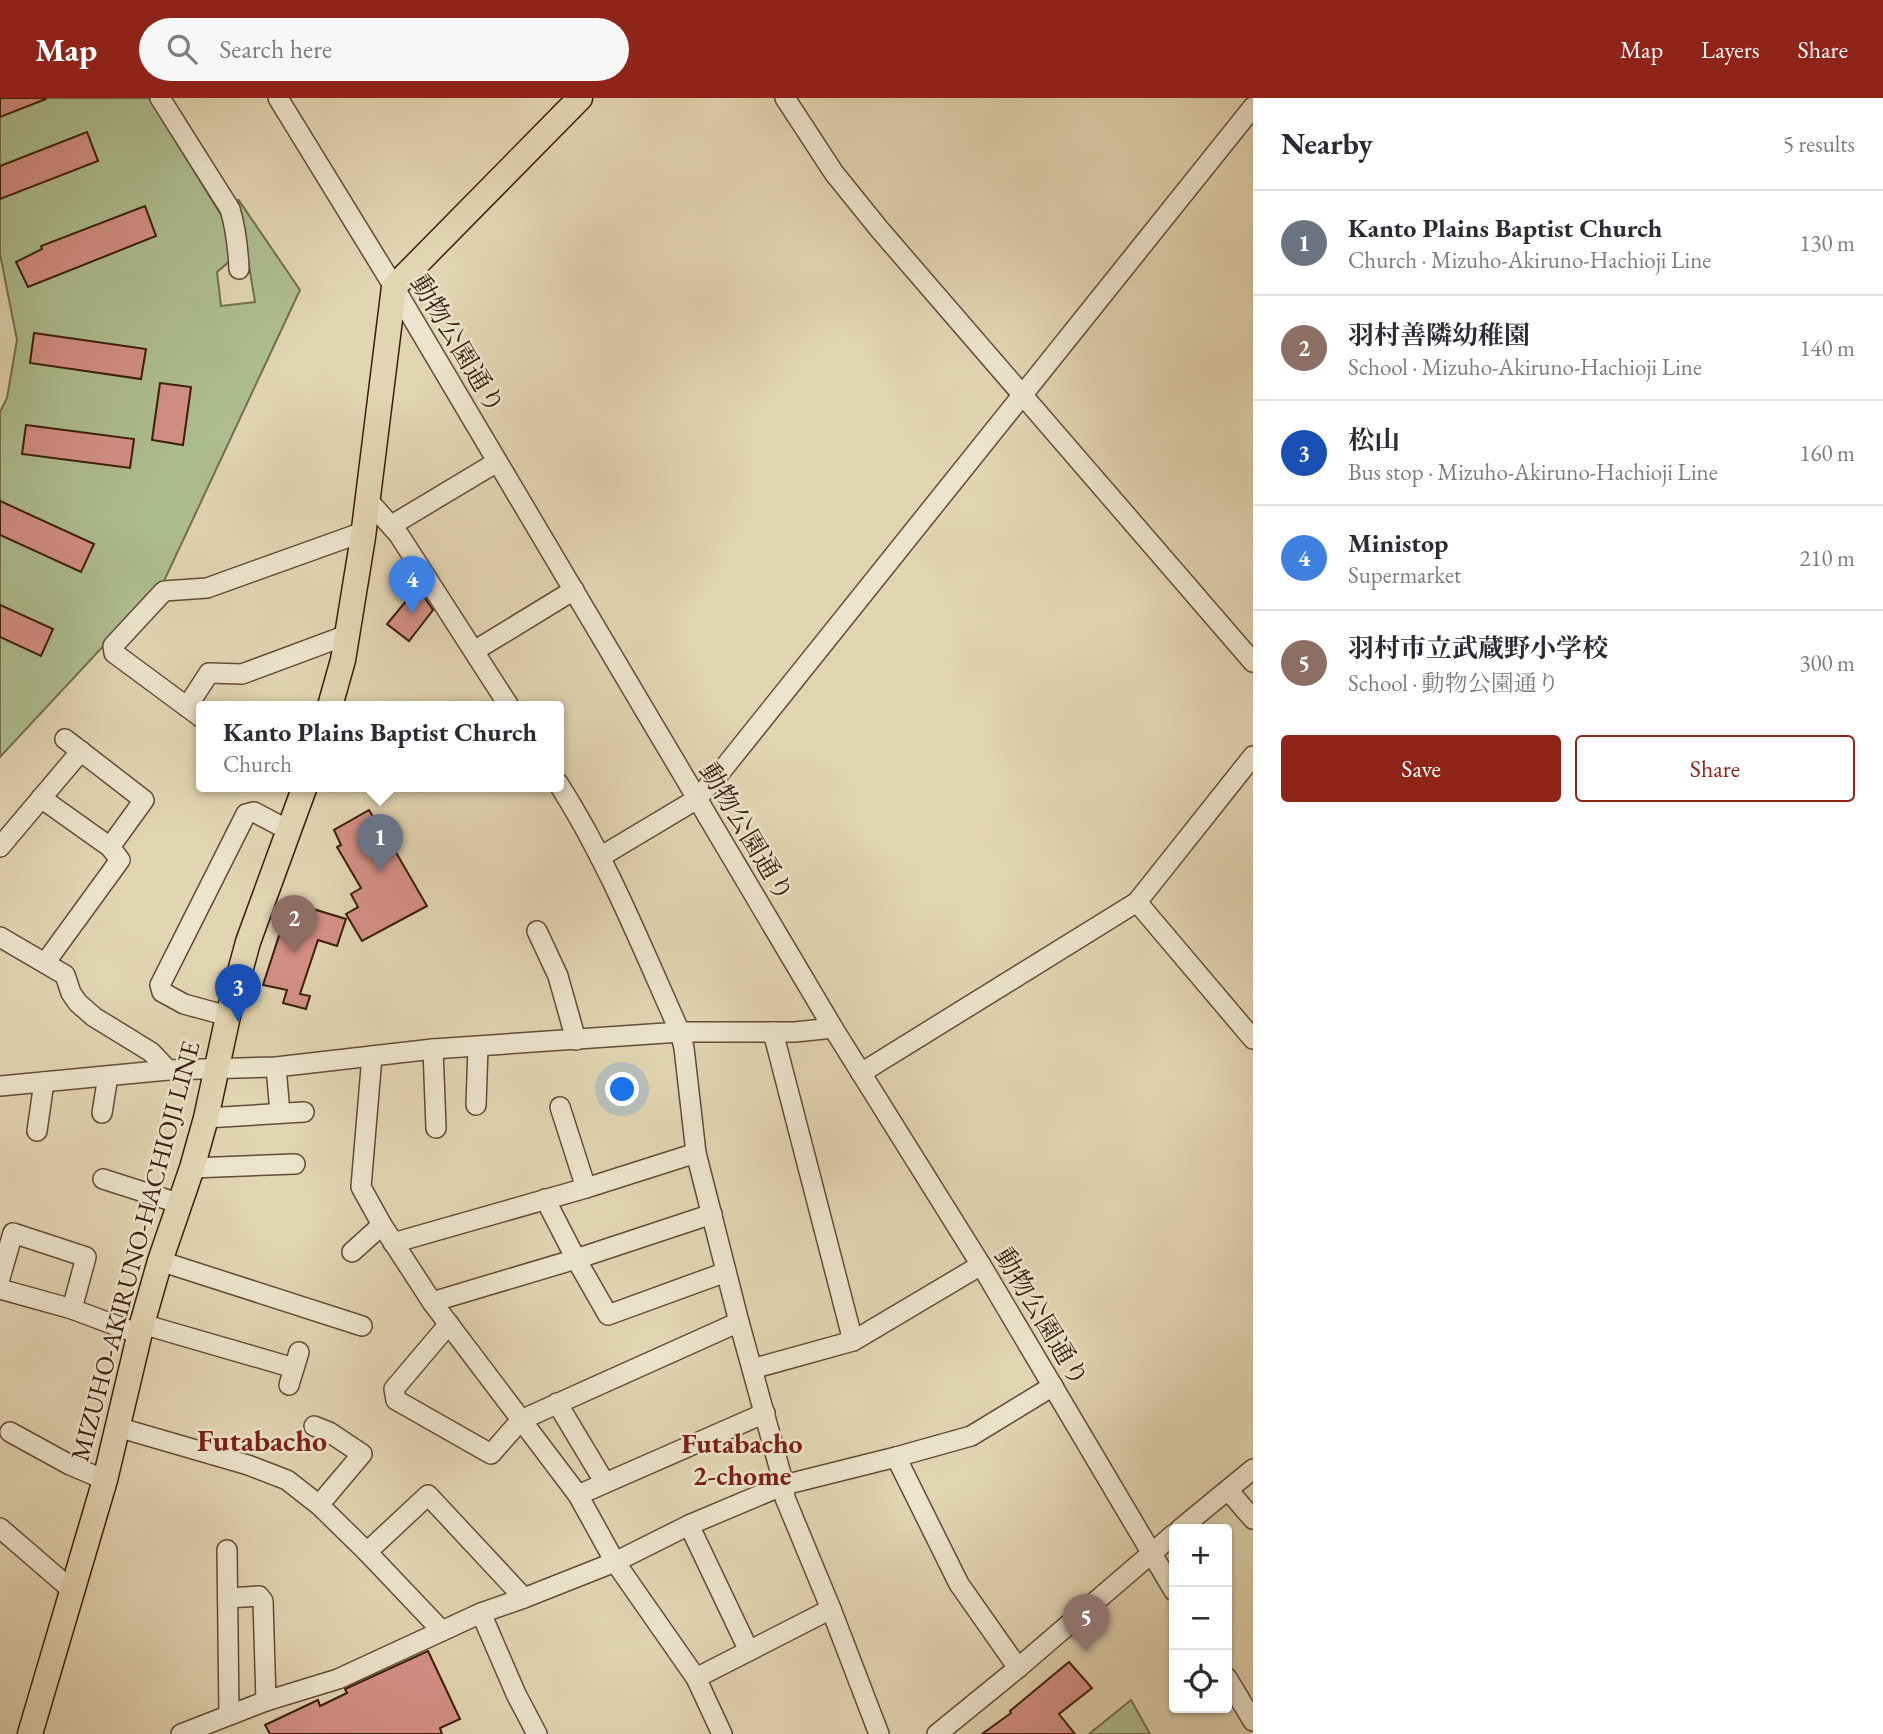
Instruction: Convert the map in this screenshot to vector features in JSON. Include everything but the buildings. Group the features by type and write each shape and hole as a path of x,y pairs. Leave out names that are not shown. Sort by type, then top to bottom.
{"main road":[{"path":"331,701 343,660 363,535 394,287 580,98"},
{"name":"MIZUHO-AKIRUNO-HACHIOJI LINE","path":"30,1734 104,1480 140,1329 206,1118 228,1016 248,942 303,792"}],"street":[{"path":"160,98 230,209 238,243 239,269"},
{"name":"動物公園通り","path":"278,98 394,287 833,1028 981,1265 1172,1587"},
{"path":"785,98 834,173 880,230 1253,662"},
{"path":"600,857 697,799 1253,107"},
{"path":"194,712 114,653 113,646 164,591 207,588 363,535 396,530 497,462"},
{"path":"367,499 396,530 506,701"},
{"path":"474,651 573,590"},
{"path":"198,701 209,673 242,674 347,635"},
{"path":"0,846 41,798 73,745 144,800 110,847"},
{"path":"861,1073 1137,902 1253,756"},
{"path":"563,792 600,857 680,1032 696,1153 784,1485 785,1498 831,1609 878,1734"},
{"path":"41,798 110,847 120,859 45,963"},
{"path":"228,1016 184,1004 162,992 160,985 246,814 254,812 290,831"},
{"path":"1137,902 1253,1040"},
{"path":"537,931 558,976 576,1040"},
{"path":"1,939 65,975 71,993 78,1003 94,1017 151,1052 168,1070"},
{"path":"0,1086 168,1070 276,1067 433,1049 680,1032 795,1032 833,1028"},
{"path":"773,1032 853,1341"},
{"path":"476,1105 478,1047"},
{"path":"433,1049 436,1128"},
{"path":"372,1056 361,1187 393,1243 432,1302 578,1496 615,1562 696,1678 722,1734"},
{"path":"276,1067 280,1114"},
{"path":"102,1113 108,1076"},
{"path":"37,1131 44,1082"},
{"path":"560,1107 586,1188"},
{"path":"206,1118 304,1112"},
{"path":"393,1243 586,1188 696,1153"},
{"path":"192,1168 295,1164"},
{"path":"103,1180 181,1204"},
{"path":"545,1199 608,1315 726,1272"},
{"path":"432,1302 576,1259 712,1214"},
{"path":"352,1252 382,1225"},
{"path":"0,1278 13,1233 86,1257 72,1309"},
{"path":"160,1261 362,1326"},
{"path":"752,1369 853,1341 981,1265"},
{"path":"0,1289 140,1329 294,1368"},
{"path":"449,1324 394,1389 396,1400 491,1454 522,1420 739,1322"},
{"path":"186,1733 266,1701 338,1679 481,1614 615,1562 689,1525 784,1485 971,1436 1053,1386"},
{"path":"557,1403 605,1483"},
{"path":"578,1496 765,1413"},
{"path":"314,1426 329,1432 362,1454 319,1505"},
{"path":"117,1427 248,1465 287,1480 319,1505 368,1552 442,1631"},
{"path":"10,1432 69,1465 104,1480"},
{"path":"896,1457 959,1584 1018,1668"},
{"path":"1186,1524 1253,1469"},
{"path":"1227,1490 1253,1519"},
{"path":"368,1552 428,1495 524,1598"},
{"path":"689,1525 749,1651"},
{"path":"0,1528 73,1591"},
{"path":"937,1734 1169,1538"},
{"path":"226,1550 229,1715"},
{"path":"228,1598 259,1596 263,1601 266,1701"},
{"path":"696,1678 831,1609"},
{"path":"481,1614 516,1694 537,1734"},
{"path":"1232,1686 1253,1721"}],"green space":[{"path":"0,98 149,98 226,223 230,261 217,272 221,306 255,302 238,199 300,290 164,581 0,757 0,412 7,398 17,340 0,254"},
{"path":"1131,1700 1150,1734 1089,1734"}],"place":[{"name":"Ministop","path":"412,614"},
{"name":"Kanto Plains Baptist Church","path":"380,872"},
{"name":"羽村善隣幼稚園","path":"294,953"},
{"name":"松山","path":"238,1022"},
{"name":"羽村市立武蔵野小学校","path":"1086,1652"}],"district":[{"name":"Futabacho","path":"262,1441"},
{"name":"Futabacho 2-chome","path":"742,1459"}]}
